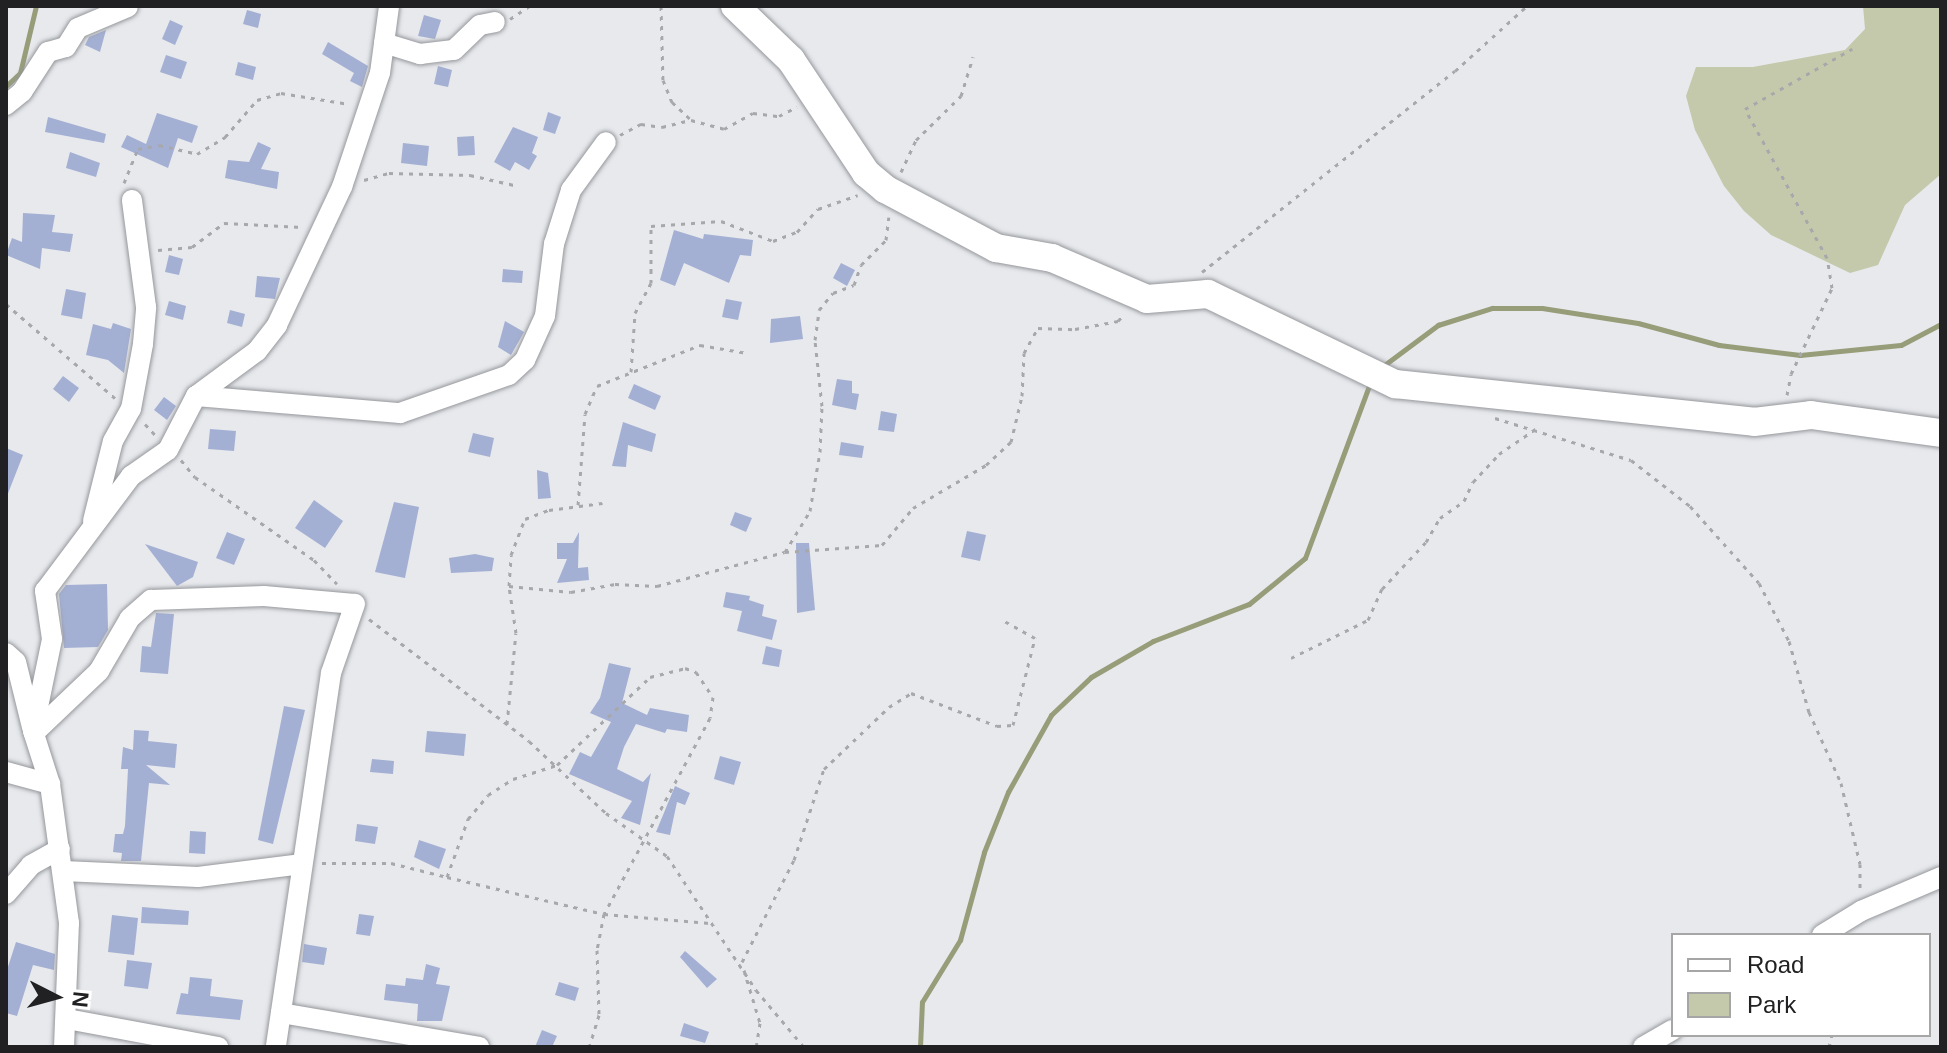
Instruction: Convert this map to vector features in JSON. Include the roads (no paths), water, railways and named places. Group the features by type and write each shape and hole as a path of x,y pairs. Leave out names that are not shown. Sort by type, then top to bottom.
{"street":[{"path":"34,732 52,639 45,591 131,476 168,450 196,396 257,351 300,285 342,187 368,107 384,43 389,6"},
{"path":"735,6 791,60 866,173 885,189 996,248 1052,258 1139,296 1208,294 1395,384 1754,422 1811,415 1941,433"},
{"path":"6,105 22,92 48,52 66,47 78,28 128,7"},
{"path":"384,43 420,54 454,50 480,25 495,22"},
{"path":"196,396 400,413 509,375 525,360 545,316 554,244 571,190 606,142"},
{"path":"88,536 113,441 131,409 146,307 132,200"},
{"path":"34,732 99,671 130,618 151,600 264,596 355,604 331,673 276,1047"},
{"path":"6,653 16,662 50,784 60,849 69,923 64,1047"},
{"path":"6,772 50,784"},
{"path":"6,894 31,865 60,849"},
{"path":"63,871 198,877 302,864"},
{"path":"1825,933 1861,911 1941,877"},
{"path":"281,1013 479,1047"},
{"path":"67,1019 218,1047"},
{"path":"1643,1047 1671,1031"}],"waterway":[{"path":"6,86 20,73 36,6"},
{"path":"1383,366 1438,325 1492,308 1542,308 1638,323 1719,345 1800,355 1901,345 1941,324"},
{"path":"920,1047 922,1002 960,940 984,852 1008,792 1051,715 1091,677 1153,641 1249,604 1305,558 1370,383"}]}
